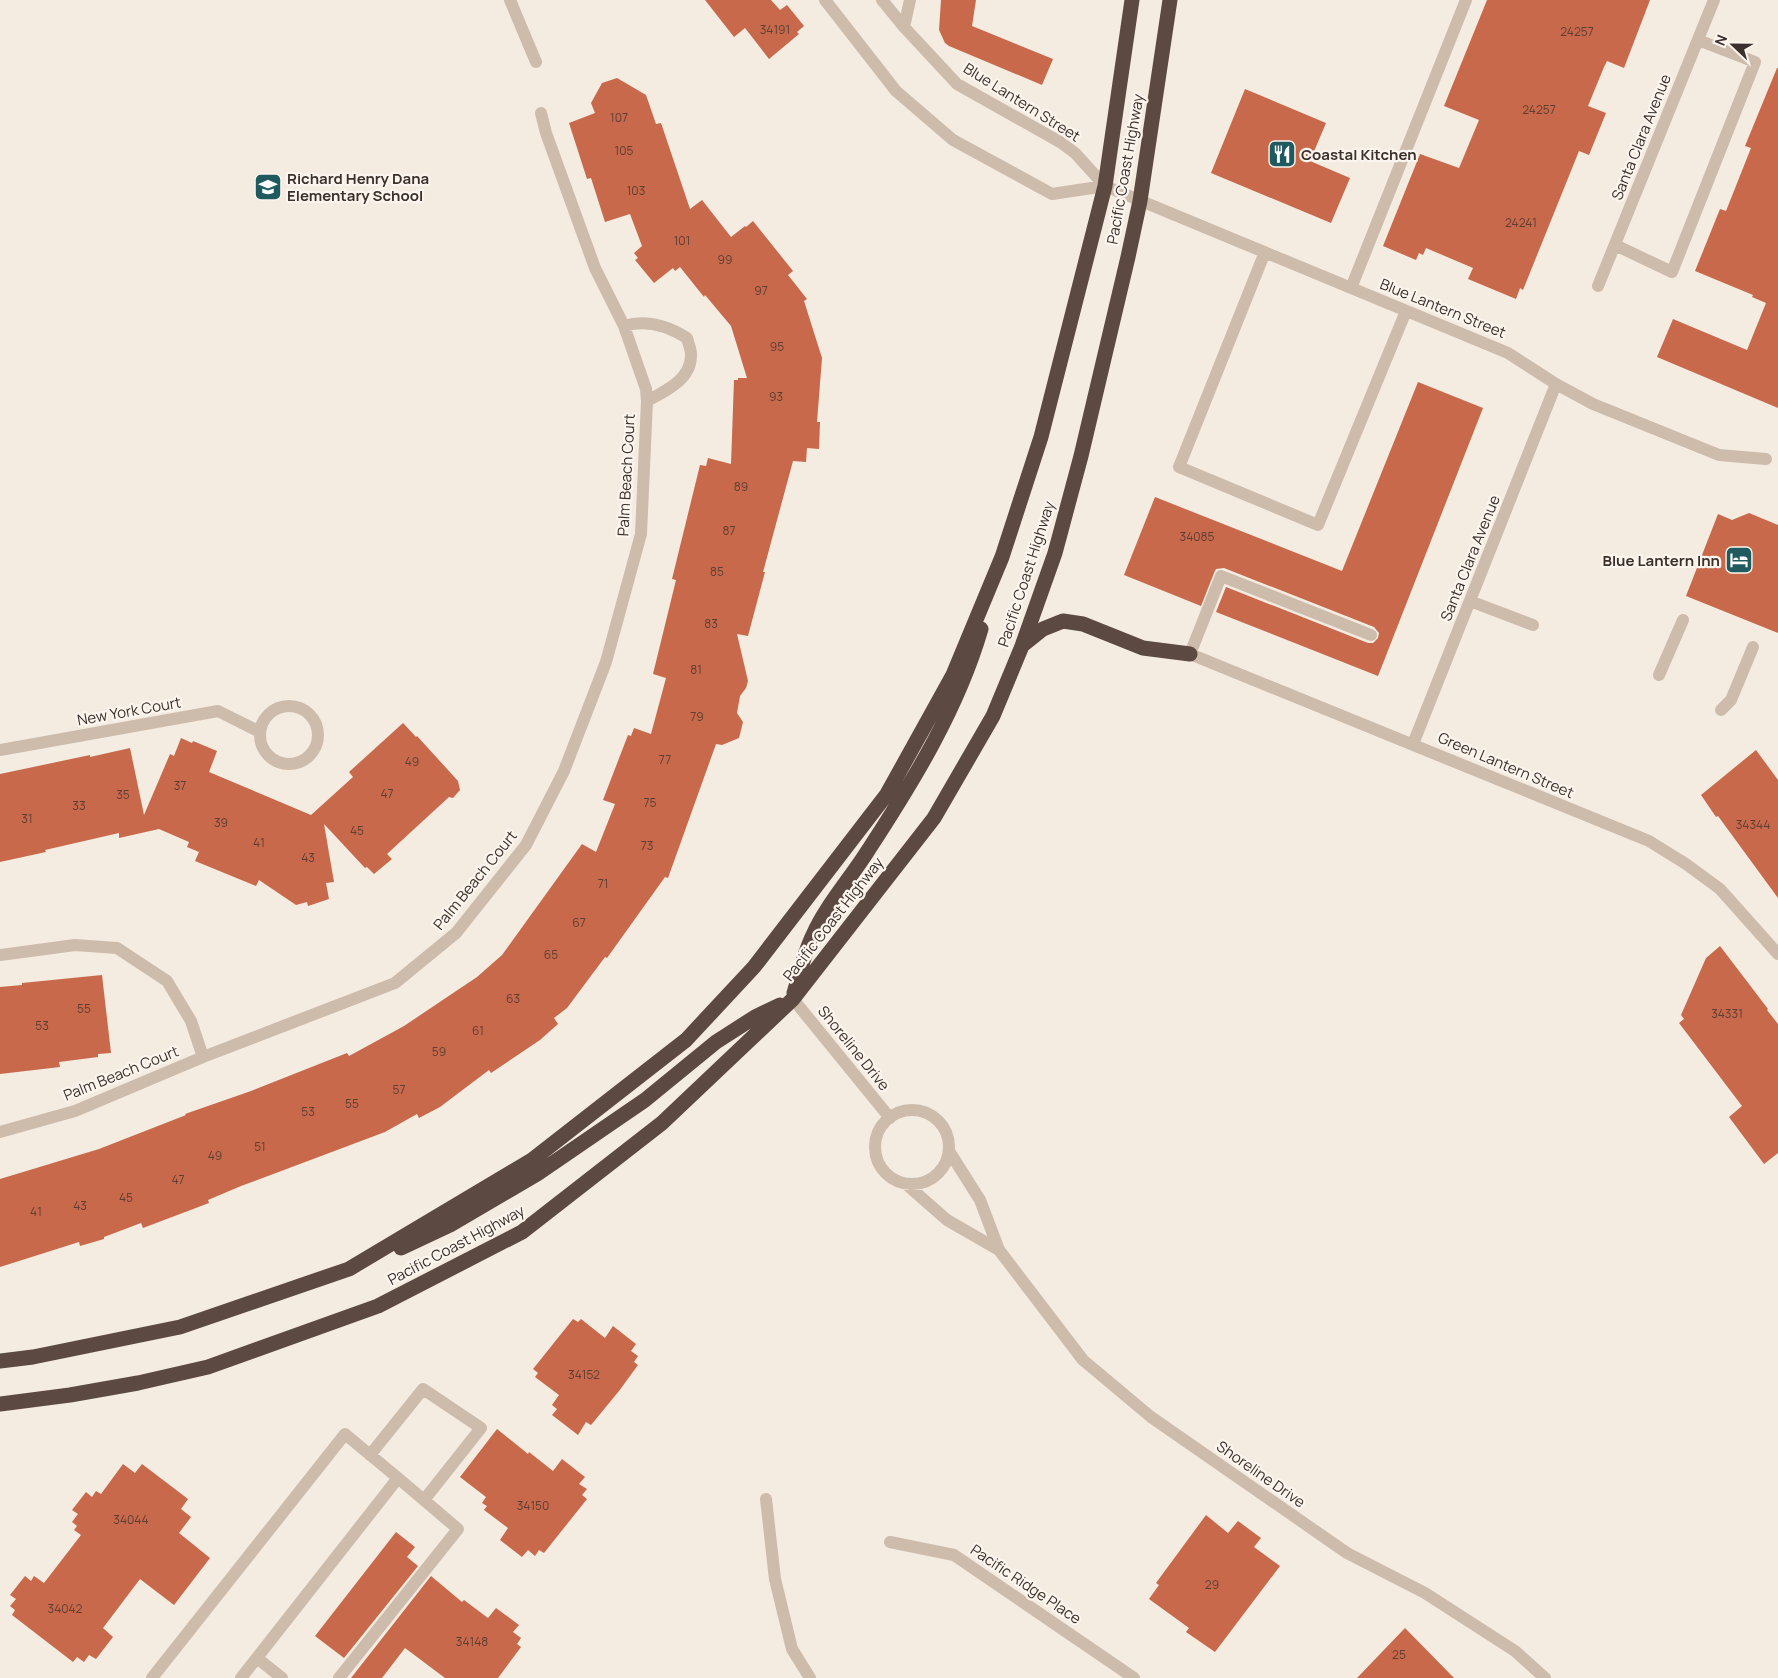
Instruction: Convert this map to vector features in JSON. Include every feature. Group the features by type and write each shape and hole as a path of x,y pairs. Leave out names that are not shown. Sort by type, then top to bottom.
{"highway":[{"name":"Pacific Coast Highway","path":"0,1361 33,1357 180,1327 349,1269 532,1160 686,1040 754,967 886,794 953,675 1002,557 1041,437 1105,186 1132,0"},
{"name":"Pacific Coast Highway","path":"0,1404 138,1384 208,1367 378,1306 412,1289 522,1232 662,1123 793,999 934,818 993,716 1022,646 1055,553 1081,456 1140,202 1170,0"},
{"path":"349,1269 370,1262 450,1225 536,1174 645,1100 716,1042 755,1016 793,999 803,960 813,934 824,914 873,843 911,782 950,712 974,652 1002,557"},
{"path":"1022,646 1043,629 1063,621 1083,624 1143,648 1190,654"}],"street":[{"path":"510,0 536,62"},
{"path":"825,0 896,91 953,140 1052,194 1105,186"},
{"name":"Blue Lantern Street","path":"882,0 904,27 957,84 1060,142 1075,153 1105,186 1508,353 1556,384 1593,404 1719,455 1766,459"},
{"path":"904,27 910,0"},
{"path":"1351,288 1466,0"},
{"name":"Santa Clara Avenue","path":"1598,286 1714,0"},
{"path":"1615,245 1672,272 1755,62 1698,40"},
{"name":"Palm Beach Court","path":"0,1132 75,1110 203,1057 395,984 456,933 526,845 564,771 606,662 641,534 647,401 646,389 624,326 595,268 546,133 541,113"},
{"path":"1265,252 1180,467 1318,525 1406,311"},
{"name":"Palm Beach Court","path":"624,326 635,322 655,324 673,329 687,338 691,354 686,375 669,389 647,401"},
{"name":"Santa Clara Avenue","path":"1413,744 1556,384"},
{"path":"1190,654 1221,576 1371,635"},
{"path":"1470,601 1533,625"},
{"path":"1660,675 1683,620"},
{"path":"1721,710 1731,700 1754,647"},
{"name":"Green Lantern Street","path":"1190,654 1413,744 1656,846 1686,864 1720,889 1778,954"},
{"path":"292,706 302,710 311,717 316,727 318,738 314,749 307,758 297,763 286,764 275,761 266,754 261,744 260,732 263,722 270,713 280,707 292,706"},
{"name":"New York Court","path":"0,750 218,711 260,732"},
{"path":"0,955 75,945 117,948 168,981 191,1021 203,1057"},
{"name":"Shoreline Drive","path":"793,999 890,1118"},
{"name":"Shoreline Drive","path":"999,1250 947,1220 906,1184 893,1178 882,1169 876,1156 876,1144 880,1131 890,1118 905,1111 920,1111 934,1117 943,1126 949,1140 949,1151 980,1200 999,1250 1083,1360 1151,1417 1346,1553 1425,1594 1515,1651 1545,1678"},
{"path":"906,1184 922,1183 936,1176 946,1162 949,1151"},
{"path":"370,1455 423,1389 481,1428 424,1500"},
{"path":"152,1678 345,1434 458,1529 339,1678"},
{"path":"241,1678 398,1478"},
{"path":"766,1499 775,1579 792,1649 810,1678"},
{"name":"Pacific Ridge Place","path":"890,1542 954,1555 1134,1678"},
{"path":"257,1658 282,1678"}],"building":[{"path":"705,0 771,0 780,10 787,5 804,26 797,32 799,34 769,59 745,28 734,37"},
{"path":"941,0 976,0 972,26 1053,59 1042,85 945,43 939,30"},
{"path":"1487,0 1650,0 1624,68 1607,61 1604,67 1588,106 1606,113 1589,155 1579,151 1523,290 1520,288 1516,299 1468,279 1473,268 1426,248 1423,255 1419,253 1416,260 1383,246 1420,154 1459,168 1479,120 1444,106"},
{"path":"1777,68 1778,408 1657,357 1673,319 1747,350 1766,303 1752,297 1753,295 1695,271 1720,209 1726,211 1751,148 1745,146"},
{"path":"617,78 646,95 656,124 661,123 690,209 702,200 731,237 753,221 793,271 788,275 807,299 804,301 822,358 817,422 820,422 819,449 807,448 806,462 793,461 748,636 737,634 748,681 746,688 740,696 737,713 743,722 739,738 722,745 716,744 668,878 665,877 607,958 605,957 567,1008 554,1018 558,1024 540,1040 491,1073 489,1070 440,1107 419,1118 417,1114 385,1132 241,1186 208,1200 209,1203 143,1228 141,1223 104,1237 104,1239 80,1246 79,1242 0,1267 0,1179 99,1149 185,1114 251,1091 347,1053 349,1056 404,1026 477,977 502,955 582,844 596,852 615,804 603,800 628,735 631,736 634,728 651,734 666,678 653,674 676,580 672,579 700,465 706,466 708,458 731,464 734,380 747,378 731,326 680,267 675,271 673,268 654,283 635,260 638,258 634,253 642,246 630,214 605,222 591,178 587,179 569,123 595,113 591,103 602,83"},
{"path":"1245,89 1326,123 1310,161 1350,178 1331,223 1211,173"},
{"path":"1418,382 1483,408 1378,676 1216,612 1226,587 1368,643 1373,643 1378,638 1379,633 1374,627 1224,568 1216,569 1201,606 1124,575 1155,497 1342,571"},
{"name":"Blue Lantern Inn","path":"1749,513 1778,525 1778,633 1686,596 1718,514 1732,520"},
{"path":"403,723 458,781 460,790 453,798 449,797 387,854 392,859 374,874 367,867 365,868 324,824 334,882 326,883 329,899 308,906 307,902 296,905 259,880 256,886 195,861 199,852 187,847 189,842 159,829 119,838 119,833 0,862 0,774 130,748 144,815 170,754 174,756 181,738 217,751 209,772 311,815 353,777 349,772"},
{"path":"1756,750 1778,780 1778,898 1701,795"},
{"path":"1720,946 1778,1024 1778,1153 1764,1164 1729,1117 1742,1106 1679,1023 1684,1019 1681,1015 1706,958"},
{"path":"102,975 111,1053 98,1054 98,1057 59,1062 60,1067 0,1074 0,987"},
{"path":"573,1319 578,1322 581,1319 605,1338 613,1326 636,1344 631,1351 638,1356 634,1362 638,1365 619,1391 591,1425 586,1422 578,1435 552,1415 557,1409 552,1405 559,1395 535,1377 538,1373 533,1369"},
{"path":"497,1429 553,1471 562,1459 585,1477 579,1484 587,1489 582,1495 587,1499 544,1553 539,1550 535,1556 528,1550 522,1557 500,1540 508,1528 484,1510 487,1506 482,1503 486,1497 460,1477"},
{"path":"123,1464 135,1473 142,1464 188,1499 181,1509 191,1517 179,1533 210,1558 174,1605 140,1579 103,1628 113,1637 96,1659 89,1655 84,1662 77,1657 73,1662 12,1615 15,1610 10,1606 16,1599 10,1595 25,1576 31,1581 34,1576 44,1583 81,1535 74,1530 77,1526 72,1522 78,1514 72,1510 86,1492 92,1497 96,1491 101,1494"},
{"path":"1206,1515 1228,1533 1238,1521 1261,1538 1254,1547 1280,1566 1215,1652 1186,1632 1189,1628 1149,1599 1159,1585 1156,1583"},
{"path":"396,1532 415,1547 407,1557 418,1566 344,1658 315,1636"},
{"path":"431,1576 462,1602 464,1600 488,1618 496,1608 519,1625 513,1632 521,1638 517,1644 521,1647 498,1678 445,1678 405,1648 382,1678 351,1678"},
{"path":"1405,1628 1454,1678 1357,1678"}],"place":[{"name":"Coastal Kitchen","path":"1282,154"},
{"name":"Richard Henry Dana Elementary School","path":"268,187"},
{"name":"Blue Lantern Inn","path":"1739,560"}]}
